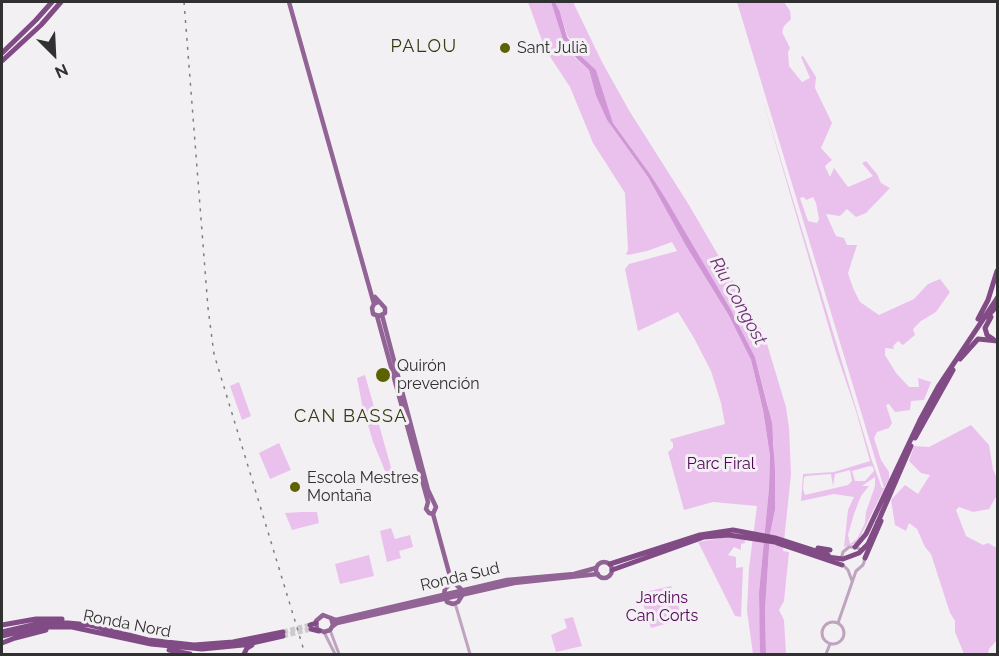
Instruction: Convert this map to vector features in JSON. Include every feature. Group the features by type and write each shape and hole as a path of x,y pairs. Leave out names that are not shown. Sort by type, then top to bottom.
{"highway":[{"path":"2,53 52,2"},
{"path":"2,61 41,25 61,2"},
{"path":"973,332 988,300 997,271"},
{"path":"855,547 866,534 933,397 973,332 998,297"},
{"path":"996,307 985,328 989,336 997,341"},
{"path":"877,521 924,421 960,359 996,307"},
{"path":"960,359 978,339 997,341"},
{"path":"716,528 774,540 843,559 859,553 868,544 898,465"},
{"path":"865,558 887,506 892,488"},
{"path":"611,567 617,562 700,535 736,532"},
{"path":"611,567 704,537 736,532"},
{"path":"799,547 843,565"},
{"path":"2,625 17,621 51,618 84,622 90,625"},
{"name":"Ronda Nord","path":"41,623 90,625 148,640 194,645 233,642 283,634 258,642 202,649 151,644 82,628 39,627 2,634 41,623"},
{"path":"312,626 327,630"},
{"path":"2,644 45,630 82,628"},
{"path":"244,654 247,648 258,642"},
{"path":"151,644 190,654"}],"main road":[{"path":"289,2 376,303 372,310 380,315 430,502 436,508 432,514 449,585"},
{"path":"376,303 382,303 385,308 380,315"},
{"path":"430,502 426,507 432,514 451,580 457,585 463,592 460,601 450,603 444,596 445,589 449,585 457,585"},
{"name":"Ronda Sud","path":"312,626 323,615 336,620 514,583 598,574 606,577 611,567 602,562 596,568 574,574 507,580 463,592"},
{"path":"596,568 598,574"},
{"name":"Ronda Sud","path":"327,630 337,623 444,596"},
{"path":"327,630 331,618"}],"street":[{"path":"838,623 856,571 863,566 865,558 861,550 849,547 843,552 841,558 852,581"},
{"path":"848,570 856,571"},
{"path":"455,603 470,654"},
{"path":"831,622 838,623 844,629 844,637 839,643 830,644 822,636 823,629 831,622"},
{"path":"327,630 337,654"},
{"path":"826,654 830,644"}],"green space":[{"name":"Parc Firal","path":"528,2 551,2 564,43 576,59 589,70 596,96 607,120 648,177 686,246 728,314 751,360 763,410 770,456 759,592 761,654 753,654 747,611 749,568 757,506 713,502 684,510 668,452 673,448 671,439 725,424 711,371 678,312 638,331 625,269 629,264 677,251 672,242 647,251 626,254 628,250 625,193 593,143 570,87 545,49"},
{"path":"555,2 573,2 602,62 630,112 689,205 764,334 786,407 789,428 791,474 783,551 789,552 784,601 779,610 784,620 786,654 766,654 765,610 770,534 775,510 774,445 768,406 755,357 731,310 666,199 613,123 596,70 582,57 567,35"},
{"path":"737,2 784,2 790,11 791,19 782,32 790,48 789,66 802,82 810,78 801,57 803,56 816,77 815,88 832,123 821,148 832,160 825,166 830,177 834,168 848,187 860,182 873,176 862,163 866,161 881,183 890,188 866,213 856,217 847,209 840,216 826,214 836,236 844,238 847,245 857,245 848,273 860,302 879,315 914,299 928,284 940,279 950,292 936,312 913,329 915,335 903,345 898,341 893,346 894,349 885,348 885,355 896,373 909,387 919,387 918,378 931,382 924,400 911,401 910,410 895,412 889,404 886,405 892,423 889,428 877,432 874,438 881,460 889,472 889,479 857,543 844,547 848,510 854,497 834,494 801,501 803,474 834,472 870,461 761,94 872,461 882,488 884,488","holes":["804,197 806,200 813,197 819,219 817,223 808,221 800,198","870,466 874,471 865,481 855,481 852,471","850,470 852,481 848,485 805,495 804,477 831,474 833,486 835,474","875,477 875,486 866,512 865,523 857,539 850,544 848,535 854,514 861,496 869,486 862,486"]},
{"path":"365,375 394,478 390,483 373,442 362,404 357,378"},
{"path":"239,382 251,416 242,420 230,386"},
{"path":"971,425 989,445 997,479 997,495 989,509 973,512 959,507 956,510 966,536 983,545 988,543 997,548 997,640 989,649 988,654 964,654 931,554 925,547 917,529 909,523 906,531 895,525 891,500 905,485 918,494 930,475 921,473 909,461 914,446 929,447"},
{"path":"279,443 291,470 270,479 259,453"},
{"path":"317,512 319,523 292,530 285,513"},
{"path":"391,528 395,539 410,535 413,547 399,551 401,558 387,562 380,531"},
{"path":"727,537 745,538 745,543 741,544 741,550 734,547 728,555 736,557 736,568 743,567 741,617 735,616 698,542"},
{"path":"369,555 374,576 340,584 335,564"},
{"name":"Jardins Can Corts","path":"671,586 683,619 651,628 640,595"},
{"path":"573,617 582,646 556,652 551,635 567,628 564,619"}],"shaded area":[{"path":"551,2 555,2 560,12 567,37 582,57 596,70 613,123 666,199 731,310 755,357 772,423 775,470 775,510 770,534 765,610 766,654 760,652 759,592 770,456 763,410 751,360 728,314 686,246 648,177 607,120 596,96 589,70 564,43"}],"tunnel":[{"path":"283,632 310,625"},
{"path":"283,636 311,629"}],"railway":[{"path":"184,2 208,308 214,354 305,654"}],"place":[{"name":"Sant Julià","path":"505,48"},
{"name":"Quirón prevención","path":"383,375"},
{"name":"Escola Mestres Montaña","path":"295,487"}],"district":[{"name":"PALOU","path":"424,47"},
{"name":"CAN BASSA","path":"351,417"}],"water label":[{"name":"Riu Congost","path":"738,301"}]}
